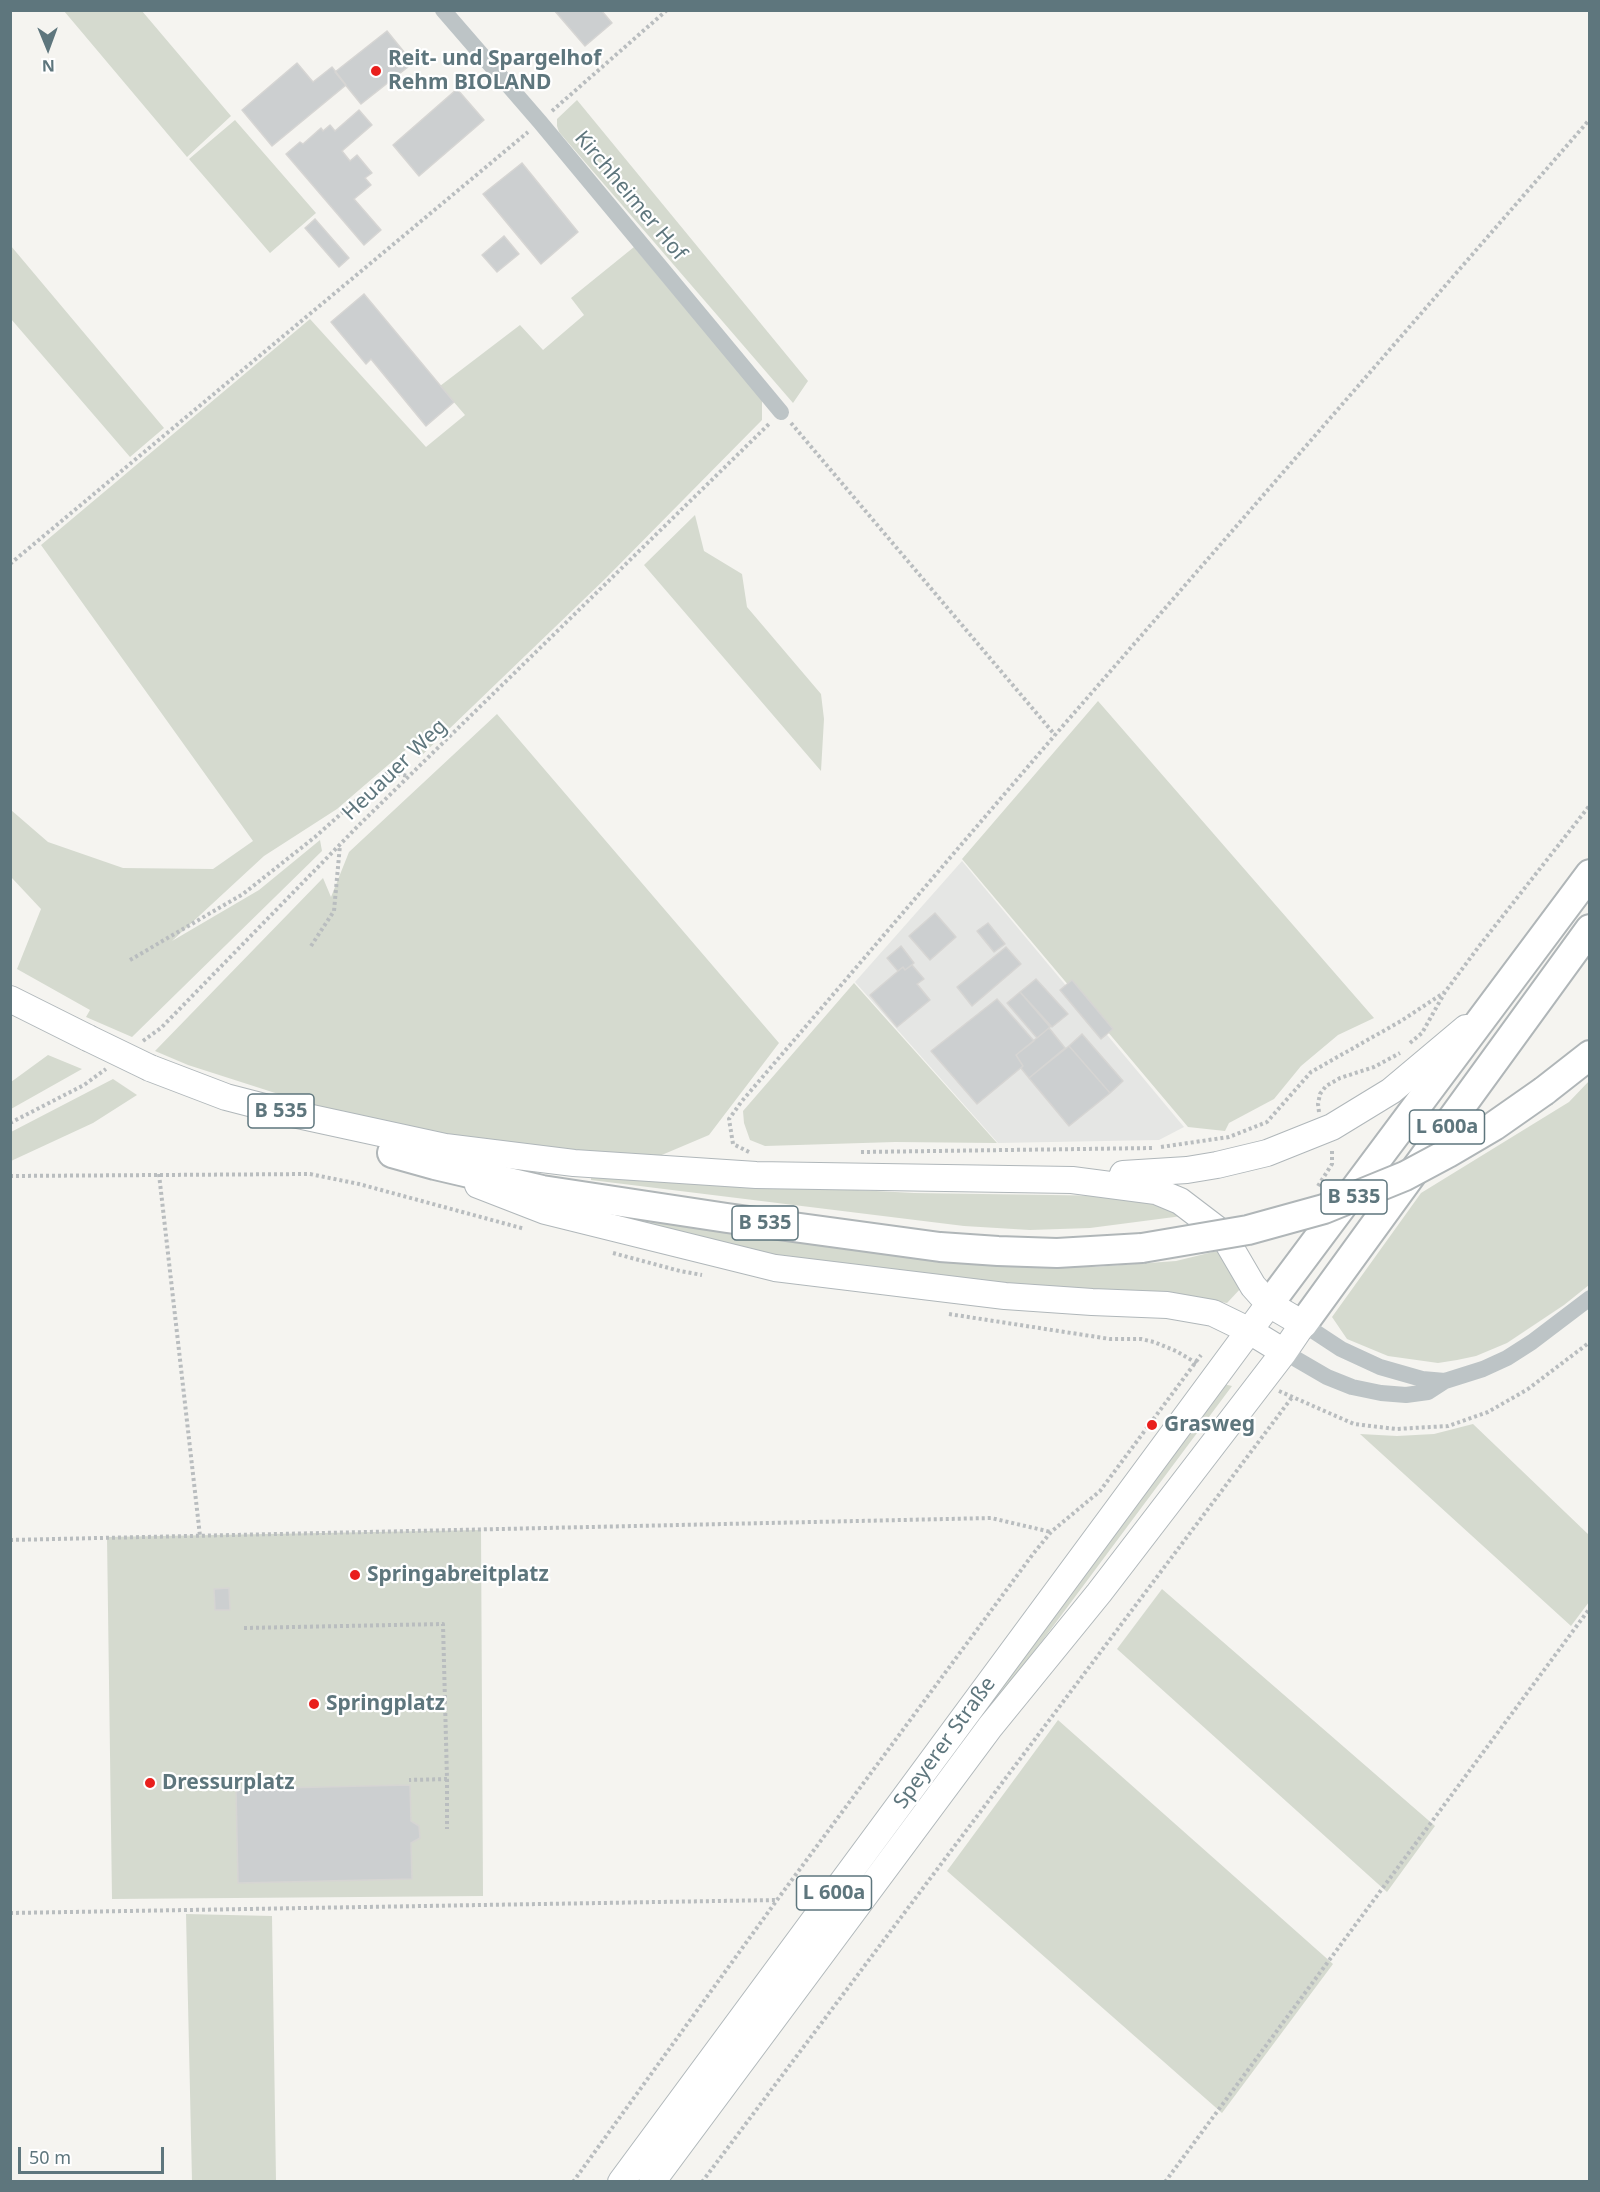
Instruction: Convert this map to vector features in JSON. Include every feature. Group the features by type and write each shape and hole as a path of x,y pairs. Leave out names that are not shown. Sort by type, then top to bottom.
{"highway":[{"name":"B 535","path":"1492,1006 1590,874"},
{"name":"L 600a","path":"1303,1324 1590,929"},
{"name":"L 600a","path":"1269,1304 1492,1006"},
{"name":"B 535","path":"392,1153 542,1190 940,1247 1056,1252 1142,1248 1200,1240 1248,1230 1324,1209 1405,1176 1448,1154 1494,1126 1590,1055"}],"main road":[{"name":"B 535","path":"10,999 150,1068 292,1123 392,1153"},
{"name":"B 535","path":"235,1100 444,1147 574,1163 756,1175 1072,1180 1127,1173 1187,1170 1217,1165 1267,1153 1332,1127 1391,1090 1492,1006"},
{"path":"392,1153 545,1211 775,1268 1005,1296 1167,1305 1213,1313 1248,1330 1284,1352"},
{"path":"1072,1180 1156,1191 1180,1201 1222,1233 1253,1286 1269,1304 1303,1324"},
{"name":"Speyerer Straße","path":"621,2181 1269,1304"},
{"name":"Speyerer Straße","path":"652,2181 990,1727 1099,1593 1303,1324"}],"street":[{"name":"Kirchheimer Hof","path":"443,10 540,122 781,412"},
{"path":"1284,1352 1327,1377 1352,1387 1406,1395 1428,1392 1445,1381 1483,1369 1507,1358 1590,1298"},
{"path":"1303,1324 1341,1350 1380,1366 1422,1379 1445,1381"}],"path":[{"path":"10,564 540,122 667,10"},
{"path":"752,1153 733,1144 729,1119 742,1101 1055,735 1590,120"},
{"path":"781,412 1055,735"},
{"name":"Heuauer Weg","path":"142,1043 161,1029 409,776 781,412"},
{"path":"130,960 243,894 315,837 388,772 409,776"},
{"path":"1320,1116 1318,1104 1320,1094 1326,1086 1340,1078 1374,1067 1399,1053 1422,1033 1445,992 1590,805"},
{"path":"311,946 334,911 340,845"},
{"path":"860,1152 1159,1148 1229,1137 1267,1122 1311,1072 1401,1021 1445,992"},
{"path":"10,1124 84,1085 113,1064"},
{"path":"159,1174 200,1536"},
{"path":"10,1176 310,1174 359,1184 532,1231"},
{"path":"612,1252 680,1271 704,1275"},
{"path":"573,2181 777,1900 1051,1532 1100,1491 1195,1363 1176,1351 1141,1339 1110,1339 948,1313"},
{"path":"702,2181 1293,1396 1354,1424 1396,1430 1448,1426 1488,1412 1528,1389 1590,1342"},
{"path":"10,1540 991,1518 1051,1532"},
{"path":"1166,2181 1590,1608"},
{"path":"244,1628 443,1624 447,1829"},
{"path":"409,1780 447,1779"},
{"path":"10,1913 777,1900"}],"shaded area":[{"path":"64,11 142,11 231,116 187,157"},
{"path":"577,100 808,381 793,403 559,132 557,119"},
{"path":"235,120 316,213 270,253 189,159"},
{"path":"11,246 164,428 130,457 11,319"},
{"path":"634,247 762,400 762,420 606,578 419,758 409,747 337,809 264,856 172,941 259,890 320,840 322,851 132,1037 86,1017 90,1010 17,969 41,909 11,877 11,810 48,842 123,868 213,869 253,841 41,545 310,319 426,447 465,415 440,386 520,325 543,350 584,315 571,298"},
{"path":"695,515 704,551 742,574 747,607 821,694 824,719 821,771 644,565"},
{"path":"1098,701 1374,1018 1338,1035 1301,1066 1274,1099 1229,1123 1225,1131 1188,1127 962,859"},
{"path":"497,714 779,1043 709,1135 657,1157 455,1139 322,1108 188,1065 155,1051 323,878 331,897 349,852"},
{"path":"962,861 1184,1127 1159,1140 998,1143 855,982"},
{"path":"854,983 997,1143 895,1142 765,1146 750,1140 744,1123 743,1111"},
{"path":"48,1055 82,1069 11,1109 11,1082"},
{"path":"113,1079 137,1095 93,1123 11,1161 11,1132"},
{"path":"1589,1081 1589,1285 1564,1305 1507,1343 1476,1356 1438,1363 1388,1356 1347,1339 1332,1317 1421,1193 1569,1102"},
{"path":"591,1176 914,1193 1119,1196 1156,1201 1182,1216 1090,1228 1030,1230 964,1226 591,1180"},
{"path":"589,1206 886,1254 998,1265 1094,1267 1176,1261 1221,1250 1242,1287 1227,1303 1178,1295 1101,1293 879,1272 753,1251 589,1212"},
{"path":"1223,1384 1232,1386 640,2181 631,2182"},
{"path":"1473,1424 1589,1535 1589,1602 1571,1626 1360,1434 1397,1436 1434,1434"},
{"path":"481,1530 483,1896 112,1899 107,1537"},
{"path":"1162,1589 1435,1826 1387,1892 1117,1649"},
{"path":"1058,1720 1333,1964 1222,2113 947,1871"},
{"path":"186,1914 272,1916 276,2181 192,2181"}],"building":[{"path":"554,10 601,10 612,23 585,46"},
{"path":"387,31 413,63 361,104 335,72"},
{"path":"297,63 313,82 332,67 346,85 272,146 242,110"},
{"path":"457,89 484,120 419,176 393,145"},
{"path":"359,110 372,125 342,151 350,161 357,155 372,173 365,178 371,185 354,199 381,230 364,245 286,154 300,142 303,144 321,128 323,131 330,125 335,131"},
{"path":"522,163 578,232 541,264 483,194"},
{"path":"315,219 349,258 339,267 305,228"},
{"path":"504,236 519,254 497,272 482,255"},
{"path":"364,294 454,402 426,426 371,359 366,364 331,322"},
{"path":"935,913 956,937 930,960 909,936"},
{"path":"988,923 1005,944 994,952 977,931"},
{"path":"901,946 914,963 905,970 903,967 898,971 887,958"},
{"path":"1006,947 1021,964 972,1006 957,987"},
{"path":"912,965 924,979 917,984 930,1000 897,1027 870,995 903,967 905,970"},
{"path":"1036,979 1068,1014 1052,1027 1020,992"},
{"path":"1072,980 1113,1029 1101,1039 1060,990"},
{"path":"1020,992 1050,1027 1037,1038 1007,1003"},
{"path":"997,999 1034,1041 1016,1055 1023,1066 977,1104 931,1051"},
{"path":"1049,1028 1065,1048 1029,1078 1021,1068 1023,1066 1016,1055"},
{"path":"1082,1034 1123,1081 1110,1093 1069,1046"},
{"path":"1069,1046 1110,1093 1069,1126 1029,1078"},
{"path":"229,1588 230,1610 215,1610 214,1589"},
{"path":"410,1785 411,1821 419,1826 420,1838 411,1843 412,1879 238,1883 236,1789"}],"place":[{"name":"Reit- und Spargelhof Rehm BIOLAND","path":"376,71"},
{"name":"Grasweg","path":"1152,1425"},
{"name":"Springabreitplatz","path":"355,1575"},
{"name":"Springplatz","path":"314,1704"},
{"name":"Dressurplatz","path":"150,1783"}]}
